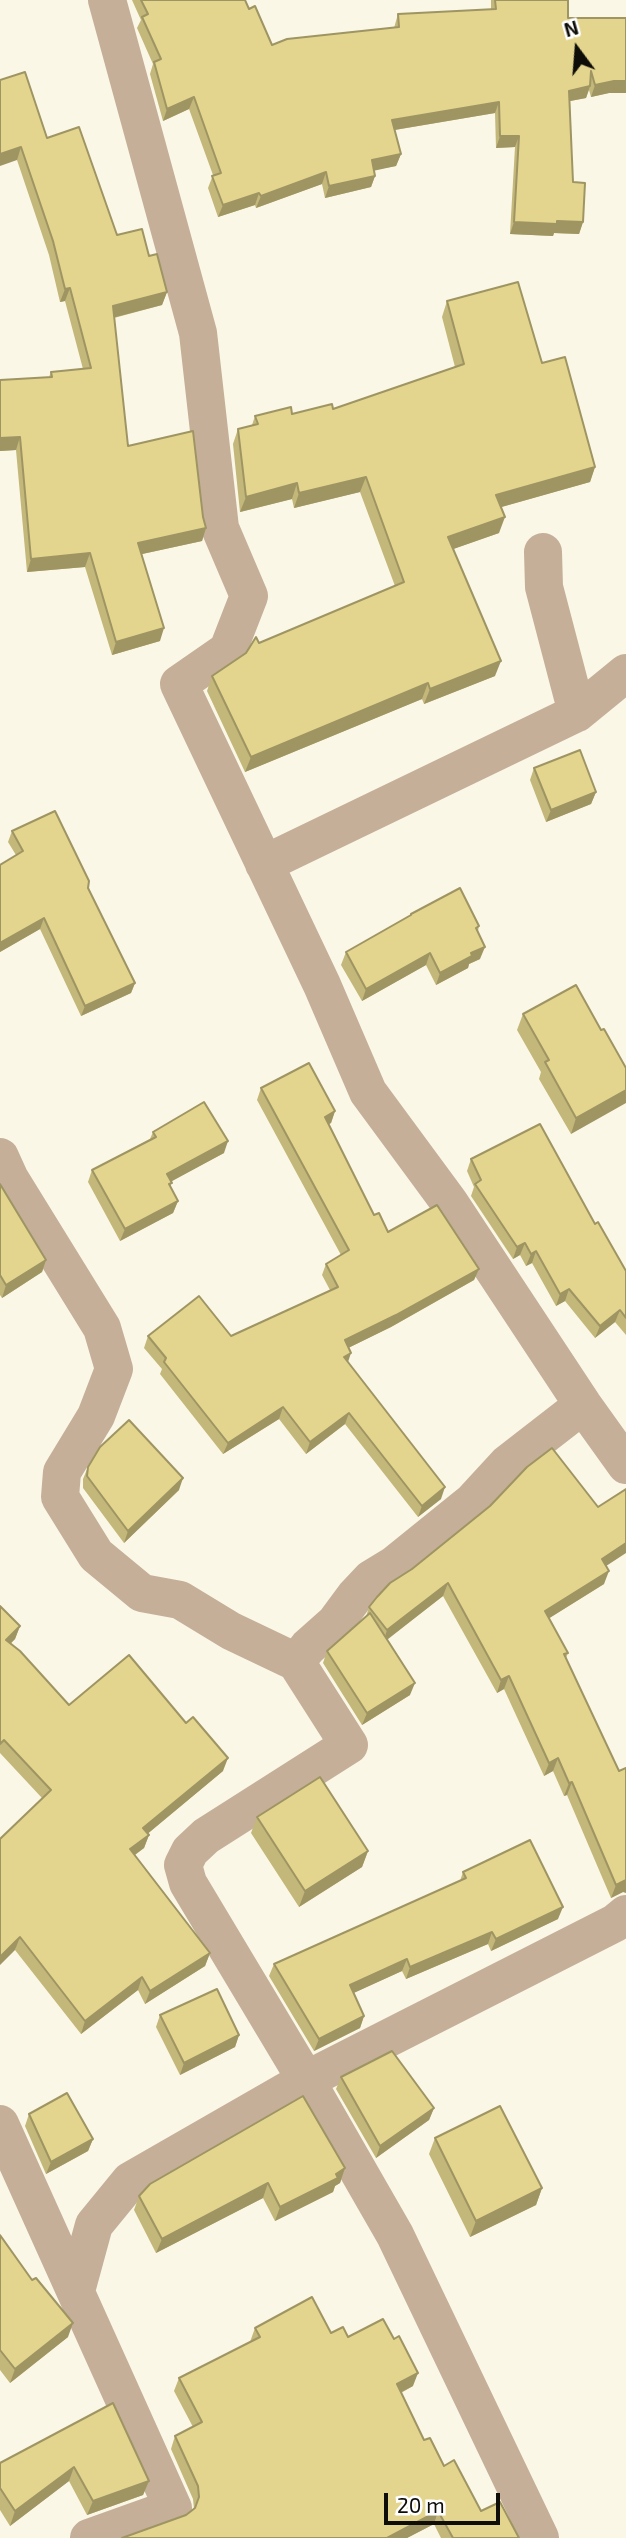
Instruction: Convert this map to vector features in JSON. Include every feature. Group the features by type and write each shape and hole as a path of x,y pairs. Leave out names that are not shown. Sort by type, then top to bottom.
{"street":[{"path":"107,0 198,333 220,528 249,596 228,650 179,684 323,985 368,1092 449,1202 583,1405 626,1465"},
{"path":"543,552 544,587 577,713"},
{"path":"264,864 577,713 626,673"},
{"path":"0,1157 10,1179 102,1328 114,1369 96,1416 62,1472 60,1497 96,1555 142,1593 180,1600 231,1631 296,1662 349,1745 206,1836 190,1851 183,1865 188,1883 395,2235 540,2538"},
{"path":"296,1662 307,1647 335,1623 371,1579 394,1565 472,1502 507,1464 583,1405"},
{"path":"76,2291 94,2225 130,2181 306,2080 615,1923 626,1914"},
{"path":"0,2124 173,2508 89,2538"}],"building":[{"path":"141,0 245,0 249,9 255,6 272,45 287,39 399,27 398,14 496,9 495,0 568,0 568,18 626,18 626,81 595,85 591,71 590,86 569,91 573,182 585,183 583,222 514,222 519,136 500,136 499,102 392,120 401,154 372,160 375,176 329,186 326,172 261,196 259,193 223,205 212,176 221,173 194,97 167,109 154,62 161,59 142,17 148,14"},
{"path":"25,72 47,138 79,127 117,235 142,229 149,256 157,254 167,292 113,306 128,446 193,431 206,528 138,543 164,628 116,642 90,553 31,559 20,437 0,438 0,380 52,377 51,372 91,368 70,288 65,289 53,241 21,147 0,154 0,80"},
{"path":"518,282 542,363 565,357 595,467 496,495 505,517 448,537 501,661 430,689 428,683 251,757 212,676 246,653 256,637 259,643 404,582 366,477 299,493 297,483 246,497 238,429 258,424 255,416 291,407 292,414 332,404 333,409 464,364 447,301"},
{"path":"580,750 596,792 551,810 534,768"},
{"path":"55,811 89,881 88,888 135,983 85,1006 44,918 0,943 0,865 23,851 12,831"},
{"path":"460,888 479,926 476,928 485,947 440,973 430,953 366,989 346,952"},
{"path":"576,985 626,1068 626,1090 576,1118 545,1062 549,1060 523,1014"},
{"path":"309,1063 335,1111 325,1117 374,1215 379,1213 388,1232 437,1205 479,1269 345,1340 351,1353 344,1357 445,1487 422,1506 349,1413 310,1442 283,1407 228,1443 164,1362 166,1358 148,1336 199,1296 231,1336 338,1287 326,1264 349,1250 261,1088"},
{"path":"204,1102 228,1141 167,1174 178,1201 125,1229 92,1170 156,1137 153,1132"},
{"path":"540,1124 595,1224 598,1222 626,1271 626,1318 620,1310 600,1326 569,1289 560,1294 536,1251 531,1254 525,1243 517,1247 475,1184 481,1180 471,1159"},
{"path":"0,1184 46,1260 6,1285 0,1275"},
{"path":"129,1420 183,1478 128,1531 87,1476 88,1467 100,1447"},
{"path":"552,1448 598,1507 626,1489 626,1543 602,1559 609,1571 545,1611 568,1653 564,1654 619,1771 626,1768 626,1880 616,1885 572,1782 569,1783 558,1758 549,1763 509,1676 501,1680 448,1583 387,1630 369,1607 390,1583 412,1569 490,1506 527,1467"},
{"path":"0,1606 20,1626 6,1640 20,1651 69,1705 129,1655 186,1723 193,1717 228,1758 143,1828 149,1835 130,1849 210,1953 150,1991 142,1977 85,2021 20,1937 0,1957 0,1839 51,1790 4,1740 0,1744"},
{"path":"370,1613 415,1683 367,1713 327,1651"},
{"path":"320,1777 368,1851 305,1891 257,1817"},
{"path":"530,1840 563,1907 496,1939 492,1932 410,1967 407,1959 350,1985 364,2016 319,2039 274,1964 466,1878 463,1872"},
{"path":"217,1989 239,2035 184,2063 160,2015"},
{"path":"392,2051 434,2108 380,2146 341,2077"},
{"path":"67,2093 93,2139 51,2162 29,2114"},
{"path":"303,2096 345,2168 336,2174 338,2178 280,2207 268,2183 162,2239 139,2196 150,2184"},
{"path":"500,2106 542,2188 476,2221 435,2138"},
{"path":"0,2235 32,2280 36,2278 73,2323 15,2369 0,2350"},
{"path":"312,2297 331,2333 343,2327 348,2337 383,2319 394,2339 399,2336 418,2373 397,2384 424,2440 430,2438 444,2466 454,2460 481,2511 500,2502 519,2538 453,2538 438,2511 387,2538 122,2538 186,2515 195,2508 199,2497 198,2486 175,2436 202,2422 179,2378 260,2337 255,2328"},
{"path":"113,2403 149,2481 93,2501 74,2467 15,2511 0,2488 0,2463"}]}
